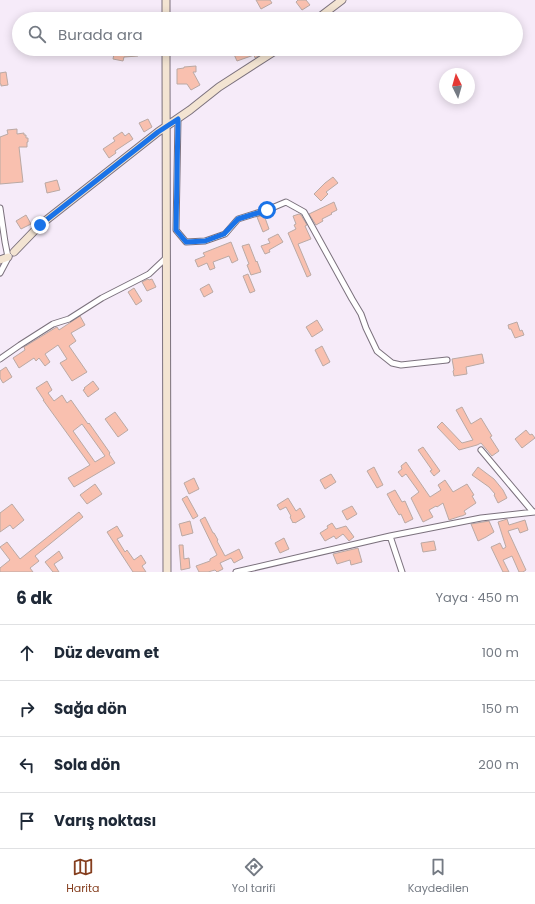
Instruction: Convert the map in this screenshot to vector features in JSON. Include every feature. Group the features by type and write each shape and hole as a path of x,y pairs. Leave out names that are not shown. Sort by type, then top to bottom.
{"street":[{"path":"166,0 166,12"},
{"path":"326,12 342,0"},
{"path":"166,56 167,572"},
{"path":"0,273 11,255 40,225 166,126 178,119 219,87 269,56"},
{"path":"178,119 176,230 186,242 205,241 224,234 238,219 286,202 304,212 361,314 377,351 392,363 401,365 447,360"},
{"path":"0,208 5,242 11,255"},
{"path":"0,260 11,255"},
{"path":"0,359 53,324 69,319 102,298 149,274 166,258"},
{"path":"481,450 534,512"},
{"path":"236,572 390,536 481,518 534,512"},
{"path":"390,536 402,572"}],"building":[{"path":"256,0 270,0 272,3 261,9"},
{"path":"298,0 306,0 310,5 302,10 296,2"},
{"path":"114,56 138,56 124,57 123,61 113,59"},
{"path":"235,56 251,56 237,61"},
{"path":"196,66 196,72 193,72 200,85 191,90 187,84 177,84 177,69"},
{"path":"6,72 8,85 1,86 0,73"},
{"path":"148,119 152,127 144,132 139,123"},
{"path":"17,129 17,134 24,133 26,138 28,138 27,147 19,147 23,182 0,184 0,137 8,134 7,130"},
{"path":"122,132 125,136 129,133 133,139 115,151 116,153 109,158 103,149 115,141 113,138"},
{"path":"333,177 338,183 326,192 328,194 321,201 314,194"},
{"path":"57,180 60,190 47,193 45,183"},
{"path":"334,202 337,210 322,219 323,221 316,225 309,214"},
{"path":"299,214 307,225 305,226 311,239 298,244 311,275 307,277 288,233 296,229 293,216"},
{"path":"26,215 31,224 21,229 16,221"},
{"path":"264,215 269,229 263,232 257,217"},
{"path":"278,234 283,242 265,254 261,246 270,243 268,239"},
{"path":"231,242 238,260 232,263 229,256 213,262 215,268 210,270 207,263 198,267 195,260 205,256 203,253"},
{"path":"249,244 261,272 251,275 247,265 249,264 242,246"},
{"path":"248,274 255,291 250,293 243,276"},
{"path":"152,279 156,287 147,291 142,282"},
{"path":"209,284 213,292 204,297 200,289"},
{"path":"134,288 142,301 136,305 128,292"},
{"path":"80,316 85,325 71,333 76,341 69,346 87,372 72,381 60,363 67,359 58,345 45,354 50,362 45,366 39,358 36,361 34,358 19,368 13,358 25,350 24,347 57,327 59,330"},
{"path":"317,320 323,330 312,337 306,327"},
{"path":"517,322 520,331 522,330 524,335 515,338 508,325"},
{"path":"322,346 330,362 323,366 315,350"},
{"path":"482,354 484,363 466,367 467,374 454,376 452,359"},
{"path":"6,367 12,377 3,383 0,378 0,371"},
{"path":"47,381 52,390 48,393 54,401 62,395 67,403 71,400 110,453 109,454 115,463 74,487 68,478 90,465 36,388","holes":["82,424 105,456 95,462 73,431"]},
{"path":"93,381 99,389 88,397 83,390"},
{"path":"462,407 471,424 481,418 499,451 492,456 481,443 459,450 437,427 442,422 462,443 473,440 456,410"},
{"path":"115,412 128,430 118,437 105,419"},
{"path":"526,430 535,438 522,448 515,439"},
{"path":"423,447 440,471 434,476 430,471 432,470 418,450"},
{"path":"406,462 430,497 441,490 438,485 445,480 453,492 467,484 474,495 472,496 476,503 464,511 466,514 449,520 443,503 429,510 433,517 423,522 411,498 419,492 406,474 402,477 398,472 402,469 401,466"},
{"path":"374,467 383,485 377,488 367,471"},
{"path":"478,467 494,479 503,490 507,498 498,503 494,495 495,494 489,487 472,475"},
{"path":"331,474 336,482 325,489 320,480"},
{"path":"194,478 199,489 189,494 184,483"},
{"path":"95,484 102,494 87,504 80,495"},
{"path":"395,490 402,502 405,501 413,519 405,523 401,514 399,515 387,494"},
{"path":"187,496 198,516 193,519 182,499"},
{"path":"288,498 296,511 300,508 305,517 295,523 293,523 286,507 280,510 277,505"},
{"path":"12,504 24,520 13,529 10,525 0,532 0,513"},
{"path":"352,506 357,514 347,520 342,511"},
{"path":"79,512 83,517 35,556 39,561 30,568 33,572 0,572 0,568 10,560 0,547 7,542 20,559"},
{"path":"205,517 225,556 239,549 243,558 234,563 231,558 220,563 223,569 217,572 215,570 199,572 196,566 210,561 210,559 217,555 200,520"},
{"path":"507,519 509,525 525,520 528,530 520,533 518,528 508,531 526,570 523,572 519,572 512,556 503,560 509,572 503,572 491,547 500,543 503,549 506,547 498,522"},
{"path":"190,521 193,533 182,536 179,524"},
{"path":"489,521 494,532 478,541 471,524"},
{"path":"332,523 336,529 346,526 354,537 349,541 343,534 336,539 334,536 325,541 320,533 328,528 327,526"},
{"path":"117,526 123,536 117,539 125,552 127,550 134,560 141,555 146,563 142,566 146,572 133,572 107,532"},
{"path":"284,538 289,549 280,553 275,543"},
{"path":"434,541 436,550 423,552 421,543"},
{"path":"179,545 183,545 184,559 189,558 190,568 181,570"},
{"path":"358,548 362,562 351,565 350,560 337,564 333,554"},
{"path":"59,551 63,558 54,564 59,572 53,572 45,562"}],"route":[{"path":"40,225 158,132 178,119 176,230 186,242 205,241 224,234 238,219 267,210"}]}
